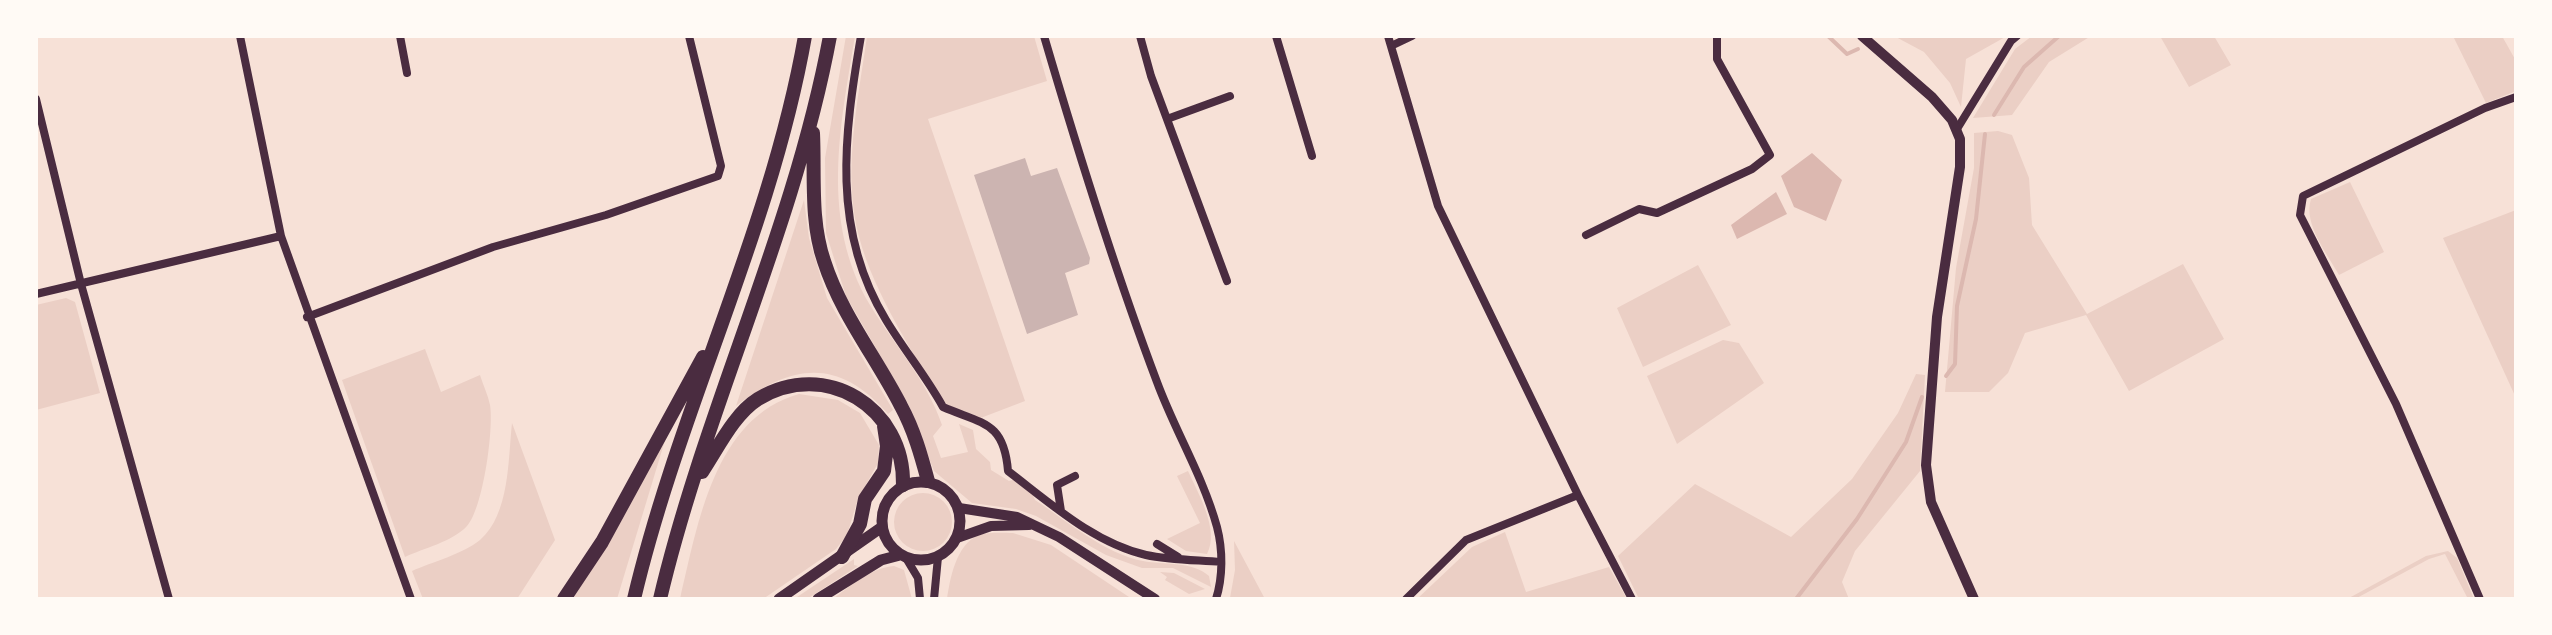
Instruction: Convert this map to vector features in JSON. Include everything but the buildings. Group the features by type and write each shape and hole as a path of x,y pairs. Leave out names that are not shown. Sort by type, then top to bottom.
{"highway":[{"path":"634,599 663,494 768,183 805,36"},
{"path":"660,599 691,488 769,262 813,116 830,36"},
{"path":"813,116 815,216 822,257 840,301 901,406 918,445 928,481"},
{"path":"564,599 602,542 722,322"},
{"path":"691,488 736,422 755,401 779,389 804,383 826,385 867,404 898,444 903,485"},
{"path":"842,557 860,524 865,499 884,471 887,446 883,422"}],"main road":[{"path":"818,599 881,560 903,556 927,560 938,557 957,538 959,508 951,494 928,481 903,485 888,498 882,527 888,543 903,556"},
{"path":"779,599 882,527"}],"street":[{"path":"240,36 281,236 307,317 411,599"},
{"path":"400,36 407,73"},
{"path":"307,317 493,247 606,215 718,176 721,166 689,36"},
{"path":"861,36 849,107 844,190 859,263 886,320 925,373 943,407 983,421 997,432 1006,451 1008,471 1061,511 1127,549 1221,562"},
{"path":"1044,36 1083,169 1158,384 1208,499 1218,531 1221,562 1216,599"},
{"path":"1140,36 1227,281"},
{"path":"1276,36 1312,156"},
{"path":"1388,36 1438,206 1632,599"},
{"path":"1391,46 1412,36"},
{"path":"1586,235 1639,209 1657,213 1752,169 1770,155 1717,59 1717,36"},
{"path":"1862,36 1932,97 1957,129 1960,167 1937,317 1926,465 1931,502 1965,575 1972,599"},
{"path":"1957,129 2017,36"},
{"path":"1167,119 1230,96"},
{"path":"2480,599 2396,404 2300,215 2303,196 2485,108 2516,97"},
{"path":"36,99 81,284 169,599"},
{"path":"36,294 281,236"},
{"path":"1061,511 1057,485 1075,476"},
{"path":"1406,599 1466,540 1578,495"},
{"path":"959,508 1004,512 1035,526 1155,599"},
{"path":"957,538 991,526 1035,526"},
{"path":"1157,544 1179,558"},
{"path":"903,556 918,578 920,599"},
{"path":"934,599 938,557"}],"shaded area":[{"path":"846,36 855,36 844,104 838,173 844,240 854,273 870,305 936,409 942,425 933,436 941,458 968,452 959,424 973,430 976,449 990,462 991,470 1009,481 1016,479 1032,493 1035,500 1087,536 1129,557 1195,568 1209,576 1211,587 1173,568 1142,568 1106,555 1036,516 1016,509 972,503 934,471 909,406 846,296 826,233 825,158"},
{"path":"867,36 1034,36 1047,81 928,119 1025,401 978,419 943,407 885,302 859,237 852,187 853,136"},
{"path":"1894,36 2007,36 1966,59 1961,107 1950,83 1924,52"},
{"path":"2032,36 2091,36 2049,62 2012,115 1973,118 2015,49"},
{"path":"2160,36 2214,36 2231,65 2189,87"},
{"path":"2453,36 2502,36 2516,61 2516,91 2486,103"},
{"path":"1998,131 2012,135 2029,178 2032,225 2087,314 2183,264 2224,339 2129,391 2086,315 2025,333 2008,373 1989,392 1945,392 1956,268 1974,168 1974,133"},
{"path":"1812,153 1842,180 1826,221 1794,207 1781,176"},
{"path":"2350,182 2384,252 2339,275 2313,228 2309,209 2311,199"},
{"path":"1776,192 1787,214 1737,239 1731,225"},
{"path":"804,200 809,238 827,298 893,410 888,414 851,383 833,375 814,373 776,382 736,406"},
{"path":"2516,210 2516,398 2443,238"},
{"path":"1698,265 1731,325 1643,367 1617,308"},
{"path":"66,298 75,302 100,393 36,410 36,305"},
{"path":"1723,340 1739,343 1764,383 1677,444 1647,376"},
{"path":"425,349 441,392 480,375 490,405 489,449 478,503 467,526 446,540 405,557 342,380"},
{"path":"1916,374 1925,375 1920,471 1855,551 1842,582 1849,599 1639,599 1618,556 1695,484 1791,537 1852,479 1898,413"},
{"path":"799,394 838,400 860,413 879,445 878,463 858,499 847,535 836,549 763,599 680,599 703,508 714,477 729,450 747,426 770,407"},
{"path":"512,423 555,540 517,599 423,599 412,571 473,545 490,529 497,516 506,485"},
{"path":"666,437 617,599 573,599"},
{"path":"1188,471 1209,523 1211,534 1207,554 1186,551 1167,539 1200,523 1177,476"},
{"path":"923,493 944,501 952,522 944,543 923,551 902,543 894,522 902,501"},
{"path":"1505,532 1526,592 1609,567 1627,599 1417,599 1472,547"},
{"path":"1013,533 1051,545 1132,599 947,599 956,563 971,540 983,534"},
{"path":"1234,541 1265,599 1230,598 1235,570"},
{"path":"2448,551 2457,558 2474,599 2468,599 2445,554 2429,559 2355,599 2349,598 2426,556"},
{"path":"854,559 854,565 858,566 807,599 794,599"},
{"path":"894,566 904,570 912,599 833,599 869,574"},
{"path":"1160,572 1174,573 1205,589 1189,594 1165,580 1167,577"}],"waterway":[{"path":"1828,36 1847,54 1858,49"},
{"path":"1994,115 2024,67 2059,36"},
{"path":"1946,376 1955,364 1957,306 1976,219 1985,134"},
{"path":"1796,599 1857,519 1906,442 1922,397"},
{"path":"947,599 956,599"}]}
